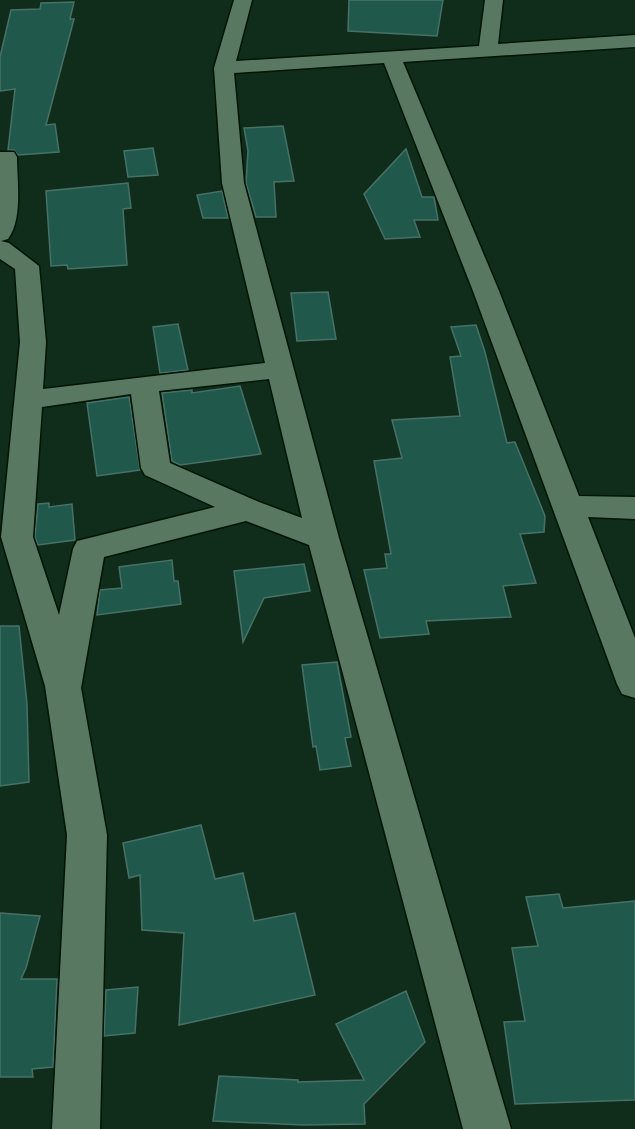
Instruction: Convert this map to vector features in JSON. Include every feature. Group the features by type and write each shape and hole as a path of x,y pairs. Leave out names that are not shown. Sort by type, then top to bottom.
{"street":[{"path":"243,0 224,68 233,183 323,538 487,1129"},
{"path":"488,50 494,0"},
{"path":"224,68 635,41"},
{"path":"392,58 486,291 635,684"},
{"path":"0,234 4,218 6,157"},
{"path":"0,248 27,266 33,342 17,537 33,582 63,688 87,835 76,1129"},
{"path":"27,400 282,369"},
{"path":"144,384 156,468 248,510 323,538"},
{"path":"568,506 635,508"},
{"path":"63,688 88,549 248,510"}],"building":[{"path":"349,0 443,0 437,36 348,31"},
{"path":"74,2 70,19 74,19 46,125 55,124 59,152 18,155 14,150 8,150 15,89 0,91 0,57 11,10 40,9 41,3"},
{"path":"283,126 294,181 274,182 276,217 256,217 246,183 248,151 244,128"},
{"path":"153,148 158,175 128,177 124,151"},
{"path":"406,149 422,197 434,197 438,220 414,220 420,237 385,239 364,194"},
{"path":"128,183 131,208 123,209 127,265 68,269 67,265 51,266 46,191"},
{"path":"222,191 228,218 203,218 197,195"},
{"path":"328,292 336,339 297,341 291,293"},
{"path":"178,324 188,370 160,373 153,327"},
{"path":"476,325 485,352 507,443 515,442 545,516 544,532 520,534 536,583 503,586 511,617 426,621 429,634 380,638 364,570 387,568 385,554 391,554 374,461 402,458 392,420 460,416 450,357 461,356 451,327"},
{"path":"240,386 261,454 180,465 172,461 162,393 192,390 192,393"},
{"path":"129,397 140,470 97,476 87,403"},
{"path":"49,503 49,507 72,504 75,540 38,545 35,537 38,504"},
{"path":"172,560 174,581 178,581 181,604 97,615 100,590 122,588 119,567"},
{"path":"304,564 310,591 264,598 243,642 234,571"},
{"path":"0,626 19,626 27,704 29,782 0,786"},
{"path":"337,662 351,737 345,738 351,766 320,770 316,746 313,747 302,665"},
{"path":"201,825 215,879 243,873 254,921 295,913 315,995 179,1025 184,933 142,930 140,875 129,878 123,843"},
{"path":"559,894 563,908 635,901 635,1100 515,1104 504,1022 525,1021 512,948 538,946 526,897"},
{"path":"0,913 40,916 21,979 57,979 53,1067 32,1069 33,1077 0,1077"},
{"path":"138,987 135,1033 104,1036 106,990"},
{"path":"406,991 425,1042 364,1104 365,1124 303,1125 213,1121 219,1076 298,1080 298,1082 364,1080 336,1024"}]}
